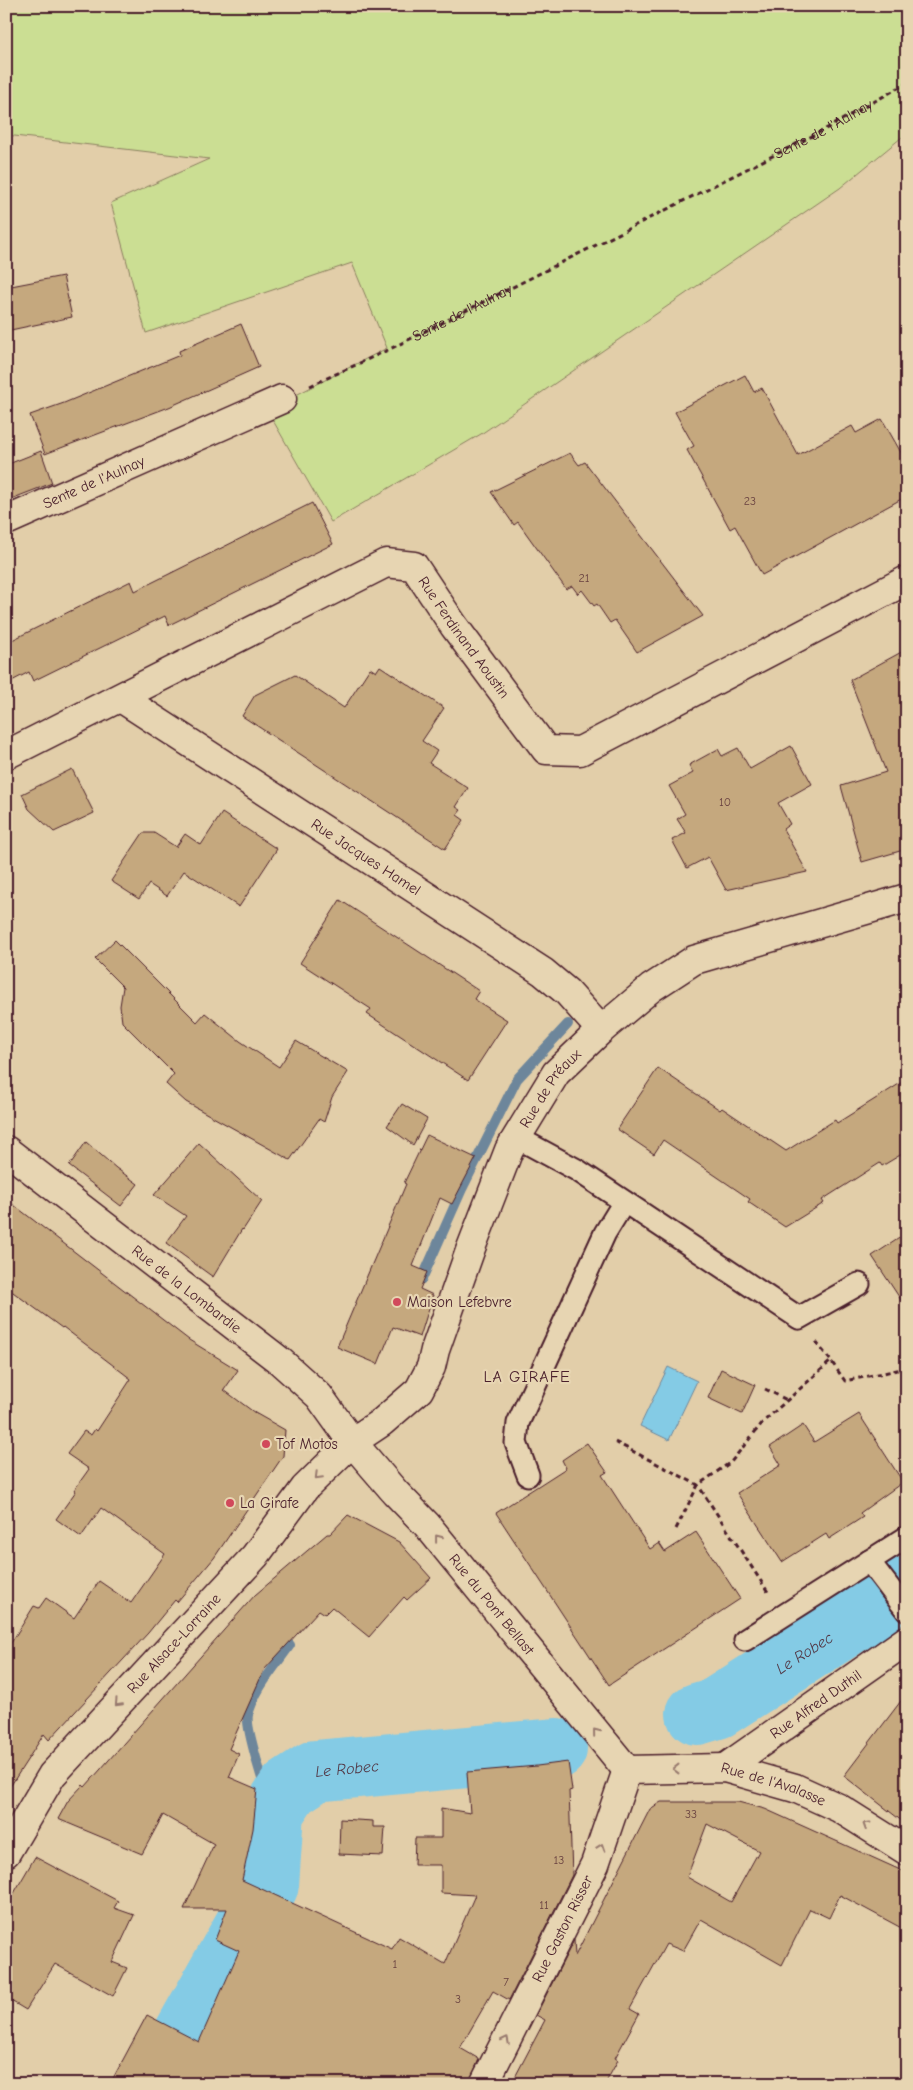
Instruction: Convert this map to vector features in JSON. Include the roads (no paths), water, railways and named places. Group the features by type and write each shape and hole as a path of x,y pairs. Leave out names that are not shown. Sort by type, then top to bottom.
{"street":[{"name":"Sente de l'Aulnay","path":"6,521 282,399"},
{"name":"Rue Ferdinand Aoustin","path":"6,754 386,564 414,566 454,626 546,750 580,751 907,580"},
{"name":"Rue Jacques Hamel","path":"121,698 543,972 567,992 601,1030"},
{"name":"Rue de Préaux","path":"352,1442 382,1422 420,1390 431,1367 435,1350 509,1150 556,1073 601,1030 651,988 694,960 907,898"},
{"name":"Rue de la Lombardie","path":"6,1150 280,1361 319,1396 352,1442"},
{"name":"Rue du Pont Bellast","path":"352,1442 427,1526 627,1770"},
{"name":"Rue Alsace-Lorraine","path":"7,1850 52,1775 255,1556 305,1488 352,1442"},
{"name":"Rue Alfred Duthil","path":"725,1768 907,1640"},
{"name":"Rue de l'Avalasse","path":"627,1770 725,1768 795,1788 839,1808 907,1851"},
{"name":"Rue Gaston Risser","path":"484,2084 595,1864 627,1770"}],"lane":[{"path":"516,1137 577,1170 799,1318 860,1284"},
{"path":"528,1475 516,1443 518,1423 605,1234 624,1202"},
{"path":"745,1640 907,1537"},
{"path":"869,1561 906,1610"}],"water":[{"path":"668,1367 697,1381 669,1440 640,1426"}],"waterway":[{"path":"422,1279 462,1189 517,1079 568,1024"},
{"name":"Le Robec","path":"697,1714 717,1708 907,1587"},
{"path":"273,1812 253,1747 248,1715 260,1687 290,1645"},
{"name":"Le Robec","path":"164,2084 178,2046 268,1885 273,1812 289,1788 315,1771 556,1749"}],"place":[{"name":"Maison Lefebvre","path":"397,1302"},
{"name":"Tof Motos","path":"266,1444"},
{"name":"La Girafe","path":"230,1503"}],"district":[{"name":"LA GIRAFE","path":"527,1376"}]}
